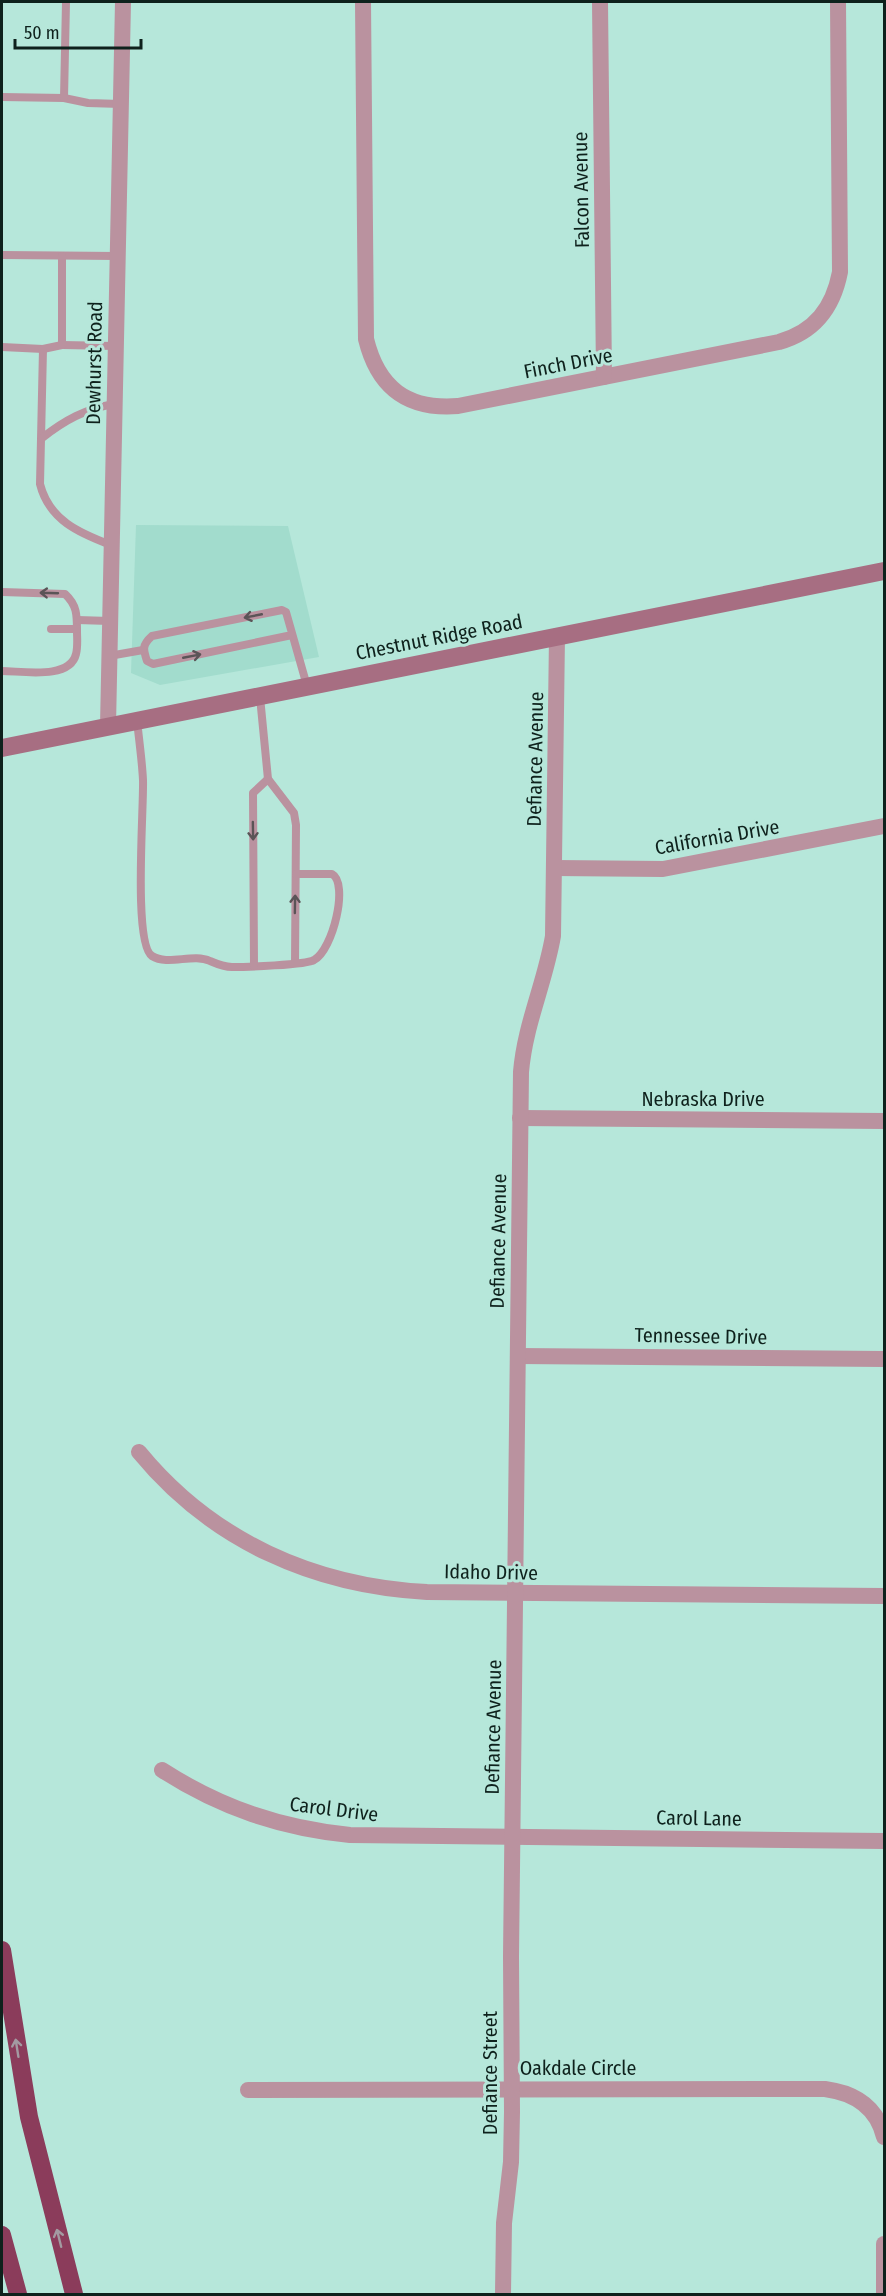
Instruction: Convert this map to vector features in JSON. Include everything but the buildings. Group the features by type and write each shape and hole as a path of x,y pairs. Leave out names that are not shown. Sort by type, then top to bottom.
{"highway":[{"path":"2,1950 29,2117 74,2295"},
{"path":"2,2235 18,2295"}],"street":[{"name":"Dewhurst Road","path":"108,726 123,2"},
{"name":"Finch Drive","path":"363,2 366,339 377,370 399,394 417,403 437,408 458,406 791,338 809,329 831,304 840,272 838,2"},
{"name":"Falcon Avenue","path":"600,2 604,377"},
{"name":"Chestnut Ridge Road","path":"2,748 885,571"},
{"name":"Defiance Avenue","path":"513,1844 521,1072 526,1032 544,975 553,936 557,636"},
{"name":"California Drive","path":"555,868 663,869 885,826"},
{"name":"Nebraska Drive","path":"520,1118 885,1121"},
{"name":"Tennessee Drive","path":"518,1356 885,1359"},
{"name":"Idaho Drive","path":"139,1452 160,1478 210,1521 268,1555 299,1568 341,1580 396,1590 885,1596"},
{"name":"Carol Drive","path":"162,1770 191,1789 242,1812 317,1832 513,1844"},
{"name":"Carol Lane","path":"513,1844 885,1841"},
{"name":"Defiance Street","path":"503,2295 504,2223 511,2162 513,2090 513,1844"},
{"name":"Oakdale Circle","path":"248,2090 825,2089 841,2091 860,2100 875,2115 885,2137"},
{"path":"884,2295 885,2244"}],"lane":[{"path":"64,98 66,2"},
{"path":"2,97 64,98 88,103 121,104"},
{"path":"2,255 117,256"},
{"path":"62,256 62,345"},
{"path":"2,347 43,349 62,345 116,346"},
{"path":"43,349 40,484 43,496 57,516 77,532 111,545"},
{"path":"42,438 65,419 90,408 114,404"},
{"path":"2,592 65,594 75,603 77,625 76,654 71,666 61,671 2,670"},
{"path":"292,635 153,664 147,661 143,650 144,643 152,636 282,610 286,612 307,686"},
{"path":"51,629 110,621"},
{"path":"109,656 143,650"},
{"path":"260,695 268,779 294,813 295,963"},
{"path":"137,720 143,779 141,911 147,951 160,959 205,958 231,967 313,961 328,944 336,927 338,882 332,874 296,874"},
{"path":"254,966 252,793 268,779"}],"shaded area":[{"path":"136,525 288,526 319,657 160,685 131,673"}]}
